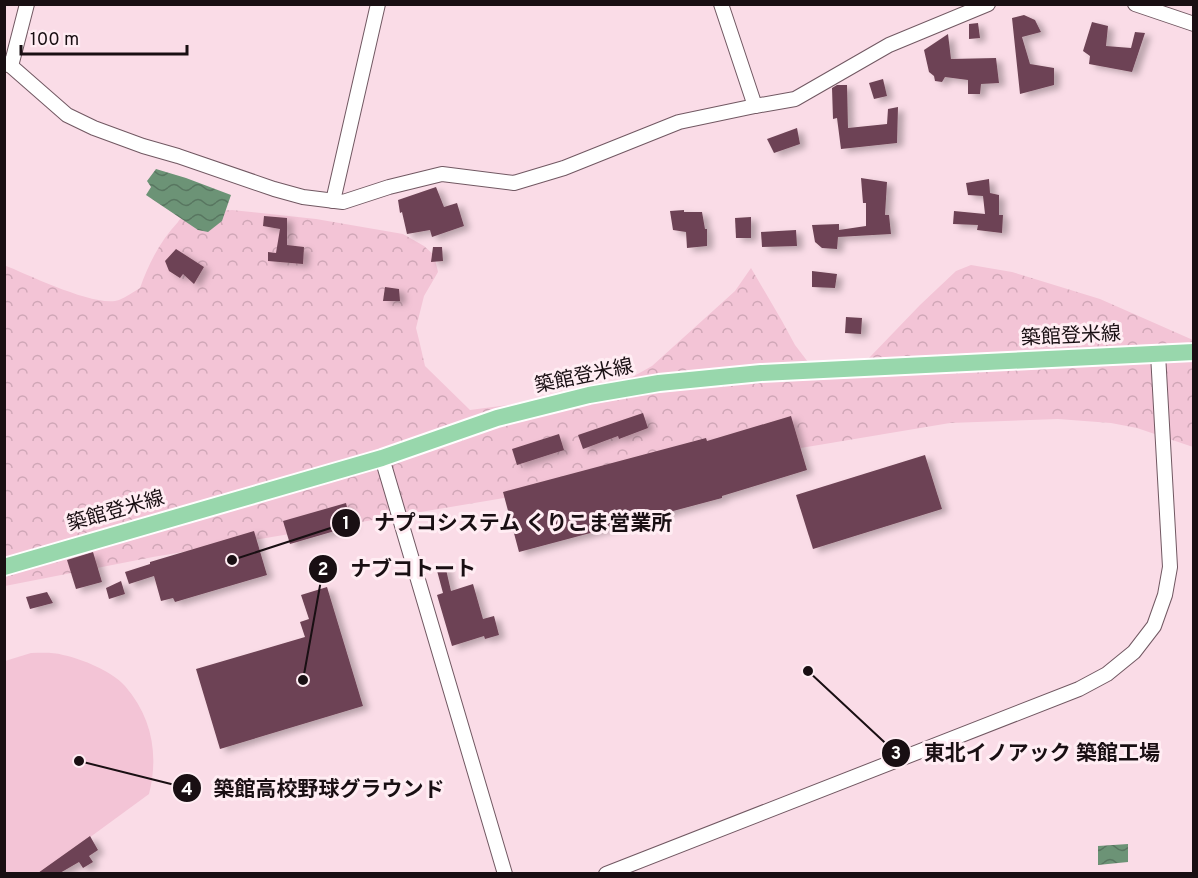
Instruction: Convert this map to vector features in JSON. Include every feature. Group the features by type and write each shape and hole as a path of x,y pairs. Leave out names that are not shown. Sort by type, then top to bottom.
{"main road":[{"name":"築館登米線","path":"4,567 382,458 497,418 590,395 659,383 760,374 1194,352"}],"street":[{"path":"27,4 8,64 67,115 94,128 143,146 274,189 303,197 343,202 389,187 442,174 514,183 564,168 679,122 795,99 889,45 988,4"},
{"path":"333,201 378,4"},
{"path":"721,4 755,106"},
{"path":"1136,4 1194,24"},
{"path":"606,873 1079,688 1107,674 1134,652 1154,626 1165,596 1170,567 1158,354"},
{"path":"382,458 506,873"}],"green space":[{"path":"232,210 316,219 403,234 424,246 434,255 438,272 424,296 416,328 425,366 470,410 600,395 652,366 735,291 751,268 795,345 808,362 820,370 844,370 869,358 956,271 971,265 1012,272 1100,299 1193,340 1193,447 1137,428 1111,423 1058,419 950,423 153,557 5,586 4,265 79,295 108,301 119,300 140,288 160,245 184,215 201,211"},
{"path":"31,653 55,653 79,659 105,671 125,686 142,710 151,737 152,779 149,794 41,873 5,874 5,661"}],"water":[{"path":"156,169 231,195 222,221 208,232 198,230 146,195 151,187 147,181"},
{"path":"1128,844 1128,862 1098,865 1098,846"}],"building":[{"path":"1024,15 1035,20 1041,32 1022,37 1030,64 1054,68 1054,85 1020,94 1012,18"},
{"path":"1092,22 1108,26 1106,46 1131,48 1135,32 1145,33 1132,72 1089,64 1090,56 1083,51"},
{"path":"978,23 980,38 969,39 969,24"},
{"path":"948,34 951,59 996,58 999,83 981,84 980,94 968,94 968,80 945,77 942,82 935,81 934,76 929,72 924,50"},
{"path":"883,79 887,96 874,99 869,83"},
{"path":"837,85 847,85 848,128 887,124 888,109 898,107 897,143 841,149 837,118 833,119 832,88"},
{"path":"797,128 800,144 774,153 767,139"},
{"path":"861,178 887,182 885,215 889,215 891,234 838,237 837,249 822,248 815,242 812,225 839,224 839,230 866,226 866,203 863,203"},
{"path":"989,179 990,193 999,195 999,215 1003,215 1002,233 977,230 978,225 953,224 954,211 985,214 983,196 968,195 966,183"},
{"path":"436,187 444,207 457,203 464,226 432,237 430,230 407,234 398,200"},
{"path":"684,210 684,212 702,212 705,229 707,229 707,246 687,248 686,232 673,230 670,211"},
{"path":"264,216 287,218 287,245 304,247 303,264 268,261 268,252 276,253 280,229 263,226"},
{"path":"751,217 751,238 736,238 735,218"},
{"path":"796,230 797,246 762,247 761,232"},
{"path":"433,247 442,247 443,261 431,262"},
{"path":"176,249 204,267 194,284 183,274 180,278 169,271 165,261"},
{"path":"812,271 837,274 835,288 812,287"},
{"path":"385,287 399,289 400,301 383,301"},
{"path":"846,317 862,318 861,334 845,333"},
{"path":"643,413 648,428 583,449 578,435"},
{"path":"791,416 807,470 722,496 722,498 519,552 503,492 706,438 707,441"},
{"path":"559,434 564,450 517,465 512,449"},
{"path":"925,455 942,509 813,549 796,495"},
{"path":"346,503 352,526 290,544 283,521"},
{"path":"254,531 267,575 175,602 173,598 161,601 154,576 129,584 125,572 150,564 150,562"},
{"path":"93,552 102,582 76,589 67,560"},
{"path":"445,565 451,591 473,584 483,619 494,616 499,635 485,639 484,636 452,646 437,595 443,593 436,567"},
{"path":"121,581 125,594 109,599 106,588"},
{"path":"327,587 363,706 220,749 196,669 305,637 300,622 309,619 301,595"},
{"path":"47,592 53,603 30,609 26,597"},
{"path":"90,836 98,850 89,856 93,862 83,868 79,862 60,873 38,873"}],"place":[{"name":"ナプコシステム くりこま営業所","path":"232,560"},
{"name":"東北イノアック 築館工場","path":"808,671"},
{"name":"ナブコトート","path":"303,680"},
{"name":"築館高校野球グラウンド","path":"79,761"}]}
